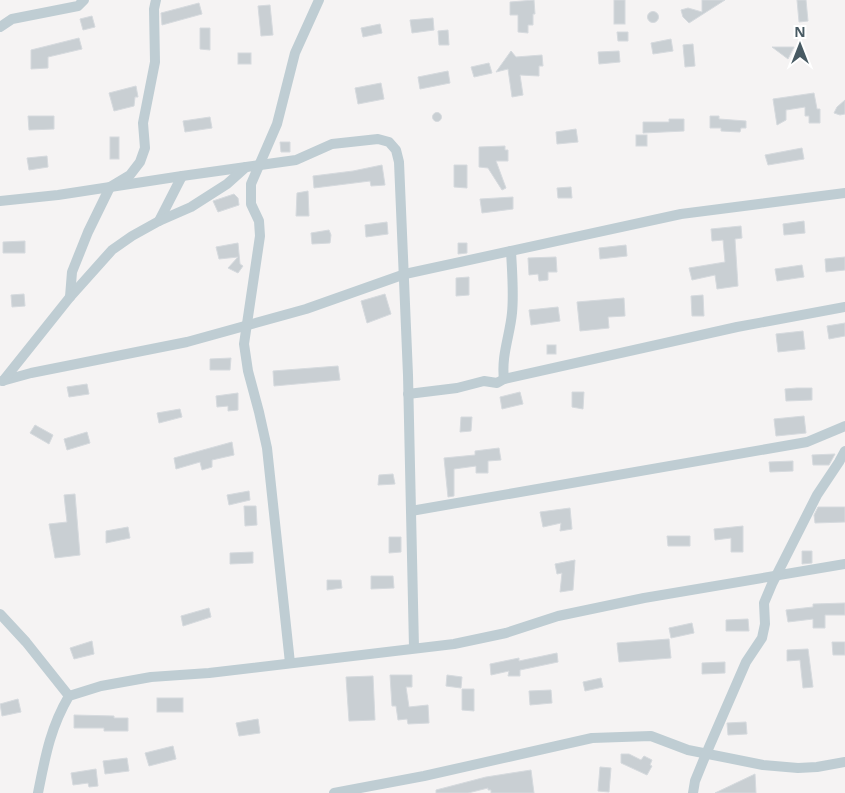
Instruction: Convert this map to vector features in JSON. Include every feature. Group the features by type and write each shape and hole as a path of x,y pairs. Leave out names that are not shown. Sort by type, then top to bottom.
{"street":[{"path":"0,27 12,19 78,6 84,0"},
{"path":"70,297 72,272 88,232 110,187 130,175 140,162 145,148 143,123 155,62 154,9 156,0"},
{"path":"290,664 267,448 248,371 244,344 260,236 259,222 251,204 251,184 278,124 295,53 319,0"},
{"path":"0,201 58,195 296,160 332,144 378,139 389,142 396,150 399,162 408,394 414,648"},
{"path":"1,383 70,297 112,250 159,220 191,207 227,184 246,167"},
{"path":"159,220 182,176"},
{"path":"1,383 30,373 187,342 306,308 404,274 682,214 845,192"},
{"path":"504,379 505,348 512,311 511,250"},
{"path":"408,394 457,388 484,381 497,383 504,379 737,327 845,307"},
{"path":"411,511 807,442 845,426"},
{"path":"693,793 706,754 746,662 762,638 765,624 764,603 776,575 817,495 840,462 845,451"},
{"path":"38,793 49,739 69,696 101,686 151,677 208,673 454,644 506,633 558,616 644,598 845,564"},
{"path":"0,614 26,642 69,696"},
{"path":"334,793 424,776 592,738 651,736 688,750 763,765 798,768 845,762"}],"building":[{"path":"534,0 535,14 533,14 533,25 528,25 528,33 518,32 518,15 510,15 510,2"},
{"path":"614,0 625,0 625,24 614,24"},
{"path":"702,0 725,0 689,23 683,17 681,10 688,8 702,12"},
{"path":"797,0 806,0 808,21 799,22"},
{"path":"199,3 202,14 162,25 161,13"},
{"path":"270,5 273,35 261,36 258,6"},
{"path":"651,12 655,12 658,17 657,21 651,22 648,19 648,15"},
{"path":"92,16 95,27 83,30 80,19"},
{"path":"433,18 434,30 412,33 410,20"},
{"path":"380,24 382,33 363,37 361,28"},
{"path":"200,28 210,28 210,50 200,49"},
{"path":"448,30 449,45 439,45 438,31"},
{"path":"617,32 628,32 628,41 618,41"},
{"path":"79,38 82,49 48,57 48,68 31,69 31,50"},
{"path":"671,39 673,51 653,54 651,43"},
{"path":"693,44 695,66 685,67 683,45"},
{"path":"772,47 794,47 788,59"},
{"path":"511,51 516,57 542,55 543,66 539,66 539,76 520,75 523,95 512,97 508,69 496,72"},
{"path":"619,51 620,62 599,64 598,52"},
{"path":"238,53 251,53 251,64 238,64"},
{"path":"489,63 492,73 474,77 471,67"},
{"path":"448,71 450,83 420,89 418,77"},
{"path":"381,83 384,99 358,104 355,88"},
{"path":"136,86 138,97 135,97 134,106 114,111 109,93"},
{"path":"814,93 817,109 820,109 820,123 809,123 809,116 805,116 805,107 786,110 786,120 777,125 773,99"},
{"path":"845,100 845,114 834,113 837,107"},
{"path":"437,112 442,117 437,122 432,117"},
{"path":"28,116 54,116 54,129 29,130"},
{"path":"710,116 719,116 719,119 746,121 746,128 741,128 740,132 721,131 721,128 710,128"},
{"path":"210,117 212,128 185,132 183,121"},
{"path":"669,119 684,119 684,131 643,133 643,122 669,122"},
{"path":"576,129 578,142 557,144 556,132"},
{"path":"636,135 647,135 647,146 636,146"},
{"path":"110,137 119,137 119,159 110,159"},
{"path":"280,142 290,142 290,152 281,152"},
{"path":"505,146 505,150 508,150 508,161 496,161 506,188 502,190 488,168 479,167 479,147"},
{"path":"802,148 804,159 768,165 765,155"},
{"path":"47,156 48,167 29,170 27,158"},
{"path":"382,165 385,185 371,186 370,181 314,188 313,176"},
{"path":"454,165 467,165 467,188 454,187"},
{"path":"571,187 572,198 558,198 557,188"},
{"path":"308,191 309,216 296,216 297,193"},
{"path":"234,194 238,198 239,205 218,212 213,201"},
{"path":"513,197 513,209 482,213 480,199"},
{"path":"804,221 805,233 784,235 783,224"},
{"path":"387,222 388,234 366,237 365,225"},
{"path":"741,226 742,238 735,239 738,286 717,289 715,275 692,280 689,268 725,262 723,240 712,241 711,229"},
{"path":"329,230 331,235 330,243 312,244 311,233"},
{"path":"25,241 25,253 3,253 3,242"},
{"path":"238,243 240,264 243,266 238,273 228,268 238,257 219,259 216,247"},
{"path":"458,243 467,243 467,253 458,254"},
{"path":"626,245 627,256 600,259 599,248"},
{"path":"556,257 557,272 548,272 548,280 539,281 538,274 529,275 528,258"},
{"path":"845,257 845,270 826,272 825,259"},
{"path":"802,265 804,277 777,281 775,269"},
{"path":"469,277 469,295 456,296 456,278"},
{"path":"24,294 25,306 12,307 11,295"},
{"path":"385,294 391,314 367,323 361,301"},
{"path":"703,295 704,316 692,316 691,296"},
{"path":"624,298 625,316 608,317 609,328 580,331 577,302"},
{"path":"558,307 560,321 531,325 529,310"},
{"path":"845,323 845,336 829,339 827,326"},
{"path":"803,331 805,349 778,352 776,334"},
{"path":"547,345 556,345 556,354 547,354"},
{"path":"231,358 230,370 210,370 210,359"},
{"path":"338,366 340,380 274,386 273,371"},
{"path":"87,384 89,394 69,397 67,387"},
{"path":"812,388 812,400 786,401 785,389"},
{"path":"520,392 523,404 502,409 500,397"},
{"path":"572,392 584,392 583,409 572,407"},
{"path":"238,393 238,410 228,411 228,406 217,407 216,396"},
{"path":"180,409 182,417 159,423 157,413"},
{"path":"804,416 806,433 776,436 774,419"},
{"path":"461,417 472,417 471,431 460,432"},
{"path":"35,425 53,435 49,444 30,433"},
{"path":"87,432 90,443 67,450 64,439"},
{"path":"232,442 234,455 212,460 212,467 202,470 200,462 176,469 174,458"},
{"path":"499,448 501,460 488,461 488,473 476,473 476,466 454,469 454,496 448,497 444,458 475,455 475,451"},
{"path":"835,454 829,465 813,465 812,455"},
{"path":"793,461 793,471 770,472 769,462"},
{"path":"393,474 395,484 378,485 379,475"},
{"path":"249,491 250,500 229,505 227,495"},
{"path":"75,494 80,555 55,558 49,524 67,522 64,495"},
{"path":"244,506 256,506 257,525 245,526"},
{"path":"818,507 845,507 845,522 815,523 814,515"},
{"path":"570,508 572,529 560,531 561,523 543,527 540,512"},
{"path":"743,526 743,552 731,552 731,538 715,540 714,529"},
{"path":"128,527 130,538 106,543 106,531"},
{"path":"667,536 690,536 690,546 668,546"},
{"path":"389,537 401,537 401,552 389,553"},
{"path":"802,551 812,551 812,563 802,564"},
{"path":"253,552 253,563 230,564 230,553"},
{"path":"575,560 573,590 560,592 562,573 557,574 555,564"},
{"path":"371,576 393,576 394,588 371,589"},
{"path":"327,580 341,580 342,588 327,590"},
{"path":"845,603 845,615 825,615 825,628 813,628 813,619 788,622 786,610 813,607 813,604"},
{"path":"209,608 211,617 183,626 181,616"},
{"path":"748,619 749,631 726,631 726,620"},
{"path":"692,623 694,633 671,638 669,628"},
{"path":"669,639 671,658 619,662 617,643"},
{"path":"92,641 94,654 74,659 70,648"},
{"path":"832,642 845,642 845,655 833,655"},
{"path":"808,649 813,687 803,688 800,660 787,661 787,650"},
{"path":"557,653 558,662 520,670 520,676 508,676 509,671 491,675 490,664 519,658 519,661"},
{"path":"725,662 725,673 702,674 702,663"},
{"path":"390,675 412,675 412,687 406,687 409,707 428,705 429,723 408,724 407,719 398,720 396,706 392,706"},
{"path":"447,675 462,677 461,688 446,686"},
{"path":"373,676 375,720 349,721 346,677"},
{"path":"601,678 603,687 585,691 583,682"},
{"path":"462,689 474,689 474,711 462,710"},
{"path":"551,690 552,703 530,705 529,691"},
{"path":"157,698 183,698 183,712 157,712"},
{"path":"18,699 21,712 2,716 0,704"},
{"path":"74,715 128,718 128,731 104,731 104,728 74,728"},
{"path":"258,719 260,733 239,736 236,723"},
{"path":"746,722 747,734 728,735 727,723"},
{"path":"173,746 176,759 149,766 145,753"},
{"path":"621,754 629,754 641,760 644,756 652,760 650,765 652,766 647,775 621,763"},
{"path":"127,758 129,771 105,774 103,761"},
{"path":"600,767 611,768 609,792 598,791"},
{"path":"96,769 98,786 89,787 88,783 73,785 71,773"},
{"path":"531,770 534,793 491,793 491,790 488,790 488,788 468,793 436,793 436,790 486,777"},
{"path":"755,774 756,793 715,793"}]}
